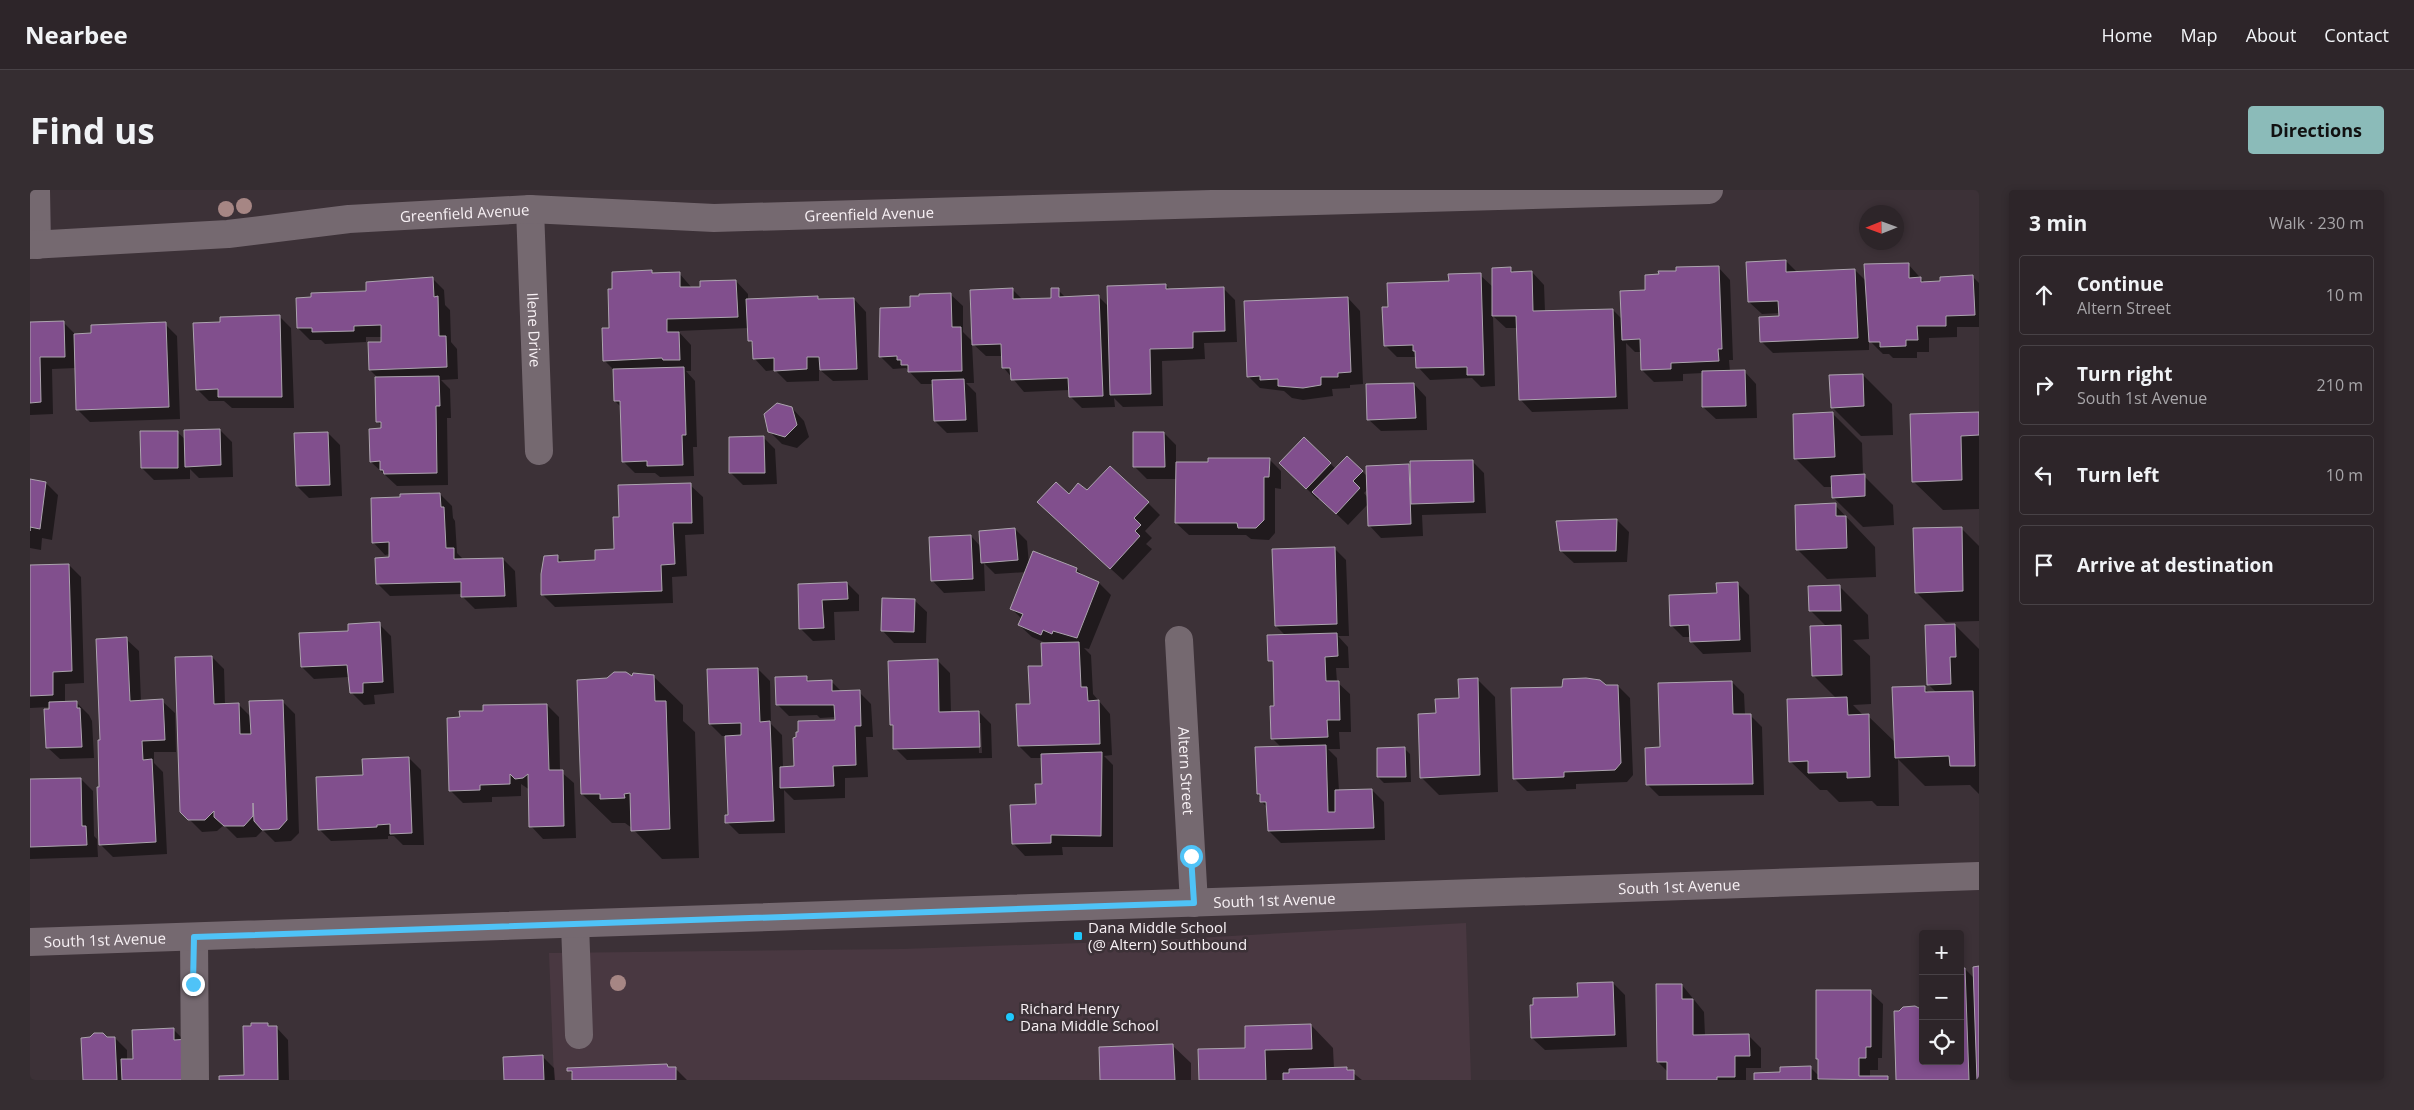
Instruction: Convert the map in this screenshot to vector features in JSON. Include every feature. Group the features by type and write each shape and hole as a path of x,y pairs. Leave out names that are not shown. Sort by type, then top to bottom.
{"street":[{"path":"34,245 36,190"},
{"name":"Greenfield Avenue","path":"34,245 228,234 349,219 530,209 714,218 1420,194 1710,190"},
{"name":"Ilene Drive","path":"530,209 540,451"},
{"name":"Altern Street","path":"1179,640 1194,903"},
{"name":"South 1st Avenue","path":"30,942 1979,876"},
{"path":"575,924 579,1035"},
{"path":"194,937 195,1080"}],"shaded area":[{"name":"Richard Henry Dana Middle School","path":"1466,923 1471,1080 554,1080 549,953 902,949 1141,941"}],"building":[{"path":"1786,260 1786,272 1855,269 1858,338 1760,342 1759,317 1779,316 1778,301 1748,302 1746,262"},
{"path":"1909,263 1909,278 1921,277 1921,282 1940,281 1940,277 1973,275 1975,315 1946,316 1946,326 1917,326 1918,340 1906,340 1906,346 1880,347 1880,342 1869,342 1864,264"},
{"path":"1719,266 1722,349 1718,349 1719,361 1671,363 1671,369 1641,370 1640,339 1622,340 1620,291 1645,290 1645,275 1659,274 1658,271 1676,271 1676,267"},
{"path":"1511,267 1511,272 1532,271 1533,311 1613,309 1616,397 1519,400 1516,316 1492,316 1492,268"},
{"path":"652,270 652,273 680,272 680,287 700,287 700,281 736,280 738,317 667,319 667,332 679,332 680,360 663,360 662,358 603,361 602,328 609,328 608,289 612,289 612,272"},
{"path":"1481,273 1484,375 1467,375 1467,367 1416,368 1413,345 1384,346 1382,307 1388,307 1387,283 1449,281 1448,274"},
{"path":"433,277 434,297 438,296 439,336 446,336 447,367 369,370 368,342 381,342 381,325 354,326 354,331 312,332 312,328 297,328 296,298 311,297 311,293 366,291 366,282"},
{"path":"1166,284 1166,289 1224,287 1225,331 1193,332 1193,348 1150,349 1151,394 1110,395 1107,286"},
{"path":"1013,288 1013,299 1051,298 1051,288 1059,288 1059,297 1099,295 1103,396 1069,397 1068,378 1011,380 1010,368 1002,368 1001,344 972,345 970,290"},
{"path":"951,293 952,327 961,327 962,371 908,372 908,365 901,365 901,360 897,360 897,356 879,357 880,308 910,307 910,296 919,296 919,294"},
{"path":"818,296 818,299 854,298 857,369 820,370 819,357 807,357 807,369 774,371 774,358 753,359 752,341 748,341 746,299"},
{"path":"1348,297 1351,372 1338,373 1338,377 1321,377 1321,385 1303,388 1278,386 1278,379 1260,380 1260,376 1247,377 1244,301"},
{"path":"280,315 282,397 218,397 218,389 196,390 193,323 220,322 220,317"},
{"path":"64,321 65,357 40,357 41,402 30,403 30,322"},
{"path":"166,322 169,407 76,410 74,334 91,333 91,325"},
{"path":"684,367 686,435 682,435 683,465 647,466 647,461 622,462 620,401 614,401 613,369"},
{"path":"1745,370 1746,406 1702,407 1702,371"},
{"path":"1863,374 1864,406 1831,408 1829,375"},
{"path":"439,376 440,406 436,406 437,473 384,474 383,470 380,470 380,461 370,462 369,429 381,428 381,422 376,422 375,377"},
{"path":"964,379 966,420 934,421 932,380"},
{"path":"1414,383 1416,418 1367,420 1366,384"},
{"path":"777,403 792,407 797,425 785,437 768,432 764,414"},
{"path":"1833,412 1835,457 1794,459 1793,414"},
{"path":"1979,412 1979,435 1961,436 1962,480 1912,482 1910,414"},
{"path":"220,429 221,465 185,467 184,430"},
{"path":"140,431 178,431 178,468 141,468"},
{"path":"328,432 330,485 296,486 294,433"},
{"path":"1133,432 1164,432 1165,467 1133,467"},
{"path":"764,436 765,473 729,473 729,437"},
{"path":"1304,437 1331,463 1306,489 1279,463"},
{"path":"1347,456 1363,471 1353,481 1360,488 1336,514 1312,492"},
{"path":"1208,458 1270,458 1269,477 1264,477 1264,520 1256,528 1238,528 1237,523 1175,523 1176,462 1208,462"},
{"path":"1473,460 1474,502 1411,504 1410,461"},
{"path":"1409,464 1411,524 1368,526 1366,466"},
{"path":"1110,466 1149,502 1134,518 1141,525 1135,531 1140,536 1110,569 1037,502 1056,482 1069,494 1078,483 1087,490"},
{"path":"1865,474 1865,496 1832,498 1831,476"},
{"path":"30,479 46,482 40,529 30,527"},
{"path":"691,483 692,523 673,523 675,564 661,565 662,591 541,595 541,574 544,556 558,555 558,562 595,560 595,550 614,549 613,517 619,517 618,485"},
{"path":"440,493 441,507 444,507 446,548 454,548 454,559 503,558 505,596 461,597 461,582 376,584 375,558 389,557 389,542 372,543 371,498 400,497 400,494"},
{"path":"1836,503 1836,516 1846,516 1847,548 1796,550 1795,505"},
{"path":"1617,519 1616,551 1560,551 1556,521"},
{"path":"1962,527 1963,591 1915,593 1913,528"},
{"path":"1015,528 1018,560 981,563 979,531"},
{"path":"971,535 973,579 931,581 929,537"},
{"path":"1335,547 1337,624 1275,626 1272,549"},
{"path":"1033,551 1077,568 1076,572 1099,582 1077,638 1053,631 1052,634 1043,630 1041,635 1018,625 1023,614 1010,609"},
{"path":"69,564 72,671 53,672 53,695 30,696 30,565"},
{"path":"847,582 848,599 822,600 824,628 799,629 798,584"},
{"path":"1738,582 1740,640 1690,642 1689,625 1670,626 1669,595 1717,593 1716,583"},
{"path":"1840,585 1841,611 1809,611 1808,586"},
{"path":"882,598 915,599 914,632 881,631"},
{"path":"380,622 383,682 363,683 363,693 350,693 347,665 301,667 299,633 348,631 348,624"},
{"path":"1955,624 1956,657 1950,657 1951,684 1927,685 1925,625"},
{"path":"1841,625 1842,675 1812,676 1810,626"},
{"path":"1337,633 1338,656 1325,657 1326,681 1339,681 1340,720 1327,720 1328,737 1271,739 1270,706 1274,706 1273,661 1268,661 1267,635"},
{"path":"127,637 130,701 163,699 165,740 142,741 143,760 152,759 156,842 99,845 97,787 99,787 98,740 100,740 96,639"},
{"path":"1079,642 1081,687 1087,687 1088,701 1099,700 1100,744 1018,746 1016,704 1030,704 1028,666 1042,666 1041,643"},
{"path":"212,656 214,704 239,703 240,734 251,734 249,701 283,700 287,820 279,829 262,830 254,821 253,803 253,816 244,826 224,826 214,817 214,811 205,820 188,820 180,812 175,657"},
{"path":"938,659 939,712 979,711 980,747 893,749 893,725 890,725 888,661"},
{"path":"758,668 760,722 770,721 774,821 725,823 725,815 728,815 725,736 741,735 741,723 709,724 707,669"},
{"path":"614,672 626,672 632,676 633,673 654,675 655,701 666,701 670,829 631,831 630,793 624,794 625,798 600,799 600,794 581,794 577,680 607,678"},
{"path":"807,676 807,681 832,680 832,691 860,690 861,726 855,726 856,765 833,766 834,786 780,788 780,767 794,766 793,738 796,737 796,732 798,732 798,721 835,720 834,705 776,705 775,677"},
{"path":"1478,678 1480,775 1420,778 1418,714 1436,713 1435,699 1459,698 1458,679"},
{"path":"1586,678 1600,680 1606,685 1618,685 1621,763 1615,770 1564,772 1564,777 1513,779 1511,688 1562,687 1563,679"},
{"path":"1732,681 1733,714 1751,714 1753,784 1646,785 1645,748 1660,747 1658,683"},
{"path":"1925,686 1925,692 1973,691 1975,766 1950,766 1949,756 1895,758 1892,687"},
{"path":"1847,697 1848,715 1869,714 1870,777 1847,778 1847,772 1808,773 1808,761 1789,762 1787,699"},
{"path":"77,701 77,708 80,708 82,747 46,748 44,709 49,709 49,702"},
{"path":"547,704 549,770 563,770 564,826 529,827 528,774 523,778 515,779 510,774 510,784 480,785 480,790 449,791 447,718 460,717 459,711 483,711 483,705"},
{"path":"1326,745 1328,812 1335,812 1335,790 1372,789 1374,828 1268,831 1266,802 1260,802 1260,794 1257,794 1255,747"},
{"path":"1405,747 1406,777 1377,777 1377,748"},
{"path":"1102,752 1101,836 1051,835 1051,843 1012,844 1010,805 1036,804 1035,784 1042,784 1041,754"},
{"path":"409,757 412,833 390,834 390,824 377,825 377,827 318,830 316,777 363,775 362,759"},
{"path":"81,778 82,826 86,826 87,845 30,847 30,779"},
{"path":"1979,966 1979,1080 1977,1080 1973,967"},
{"path":"1965,968 1969,1080 1896,1080 1894,1011 1899,1011 1903,1007 1915,1006 1919,1008 1919,1065 1964,1065"},
{"path":"1613,982 1615,1035 1531,1038 1530,1005 1533,1005 1533,998 1578,997 1577,983"},
{"path":"1656,984 1682,984 1682,999 1693,999 1693,1035 1749,1034 1750,1056 1735,1056 1735,1077 1717,1077 1717,1080 1667,1080 1667,1062 1657,1062"},
{"path":"1816,990 1871,990 1871,1047 1866,1047 1866,1058 1859,1058 1859,1076 1888,1076 1888,1080 1818,1079 1818,1059 1816,1059"},
{"path":"251,1023 268,1023 268,1026 277,1026 278,1080 219,1080 219,1076 244,1075 243,1026 251,1026"},
{"path":"1311,1024 1312,1049 1265,1050 1266,1080 1199,1080 1198,1049 1245,1048 1245,1026"},
{"path":"174,1028 174,1040 189,1039 190,1080 122,1080 121,1059 133,1059 132,1030"},
{"path":"94,1033 103,1033 107,1037 115,1037 117,1080 83,1080 81,1038 90,1037"},
{"path":"1173,1044 1175,1080 1100,1080 1099,1047"},
{"path":"543,1055 544,1080 504,1080 503,1057"},
{"path":"667,1064 668,1067 676,1067 676,1080 572,1080 572,1071 567,1071 567,1068"},
{"path":"1811,1066 1811,1080 1754,1080 1754,1073 1780,1072 1780,1067"},
{"path":"1347,1067 1347,1070 1354,1070 1354,1080 1283,1080 1283,1073 1289,1073 1289,1069"}],"place":[{"name":"Dana Middle School (@ Altern) Southbound","path":"1078,936"},
{"name":"Richard Henry Dana Middle School","path":"1010,1017"}],"route":[{"path":"193,984 194,937 1194,903 1191,856"}]}
